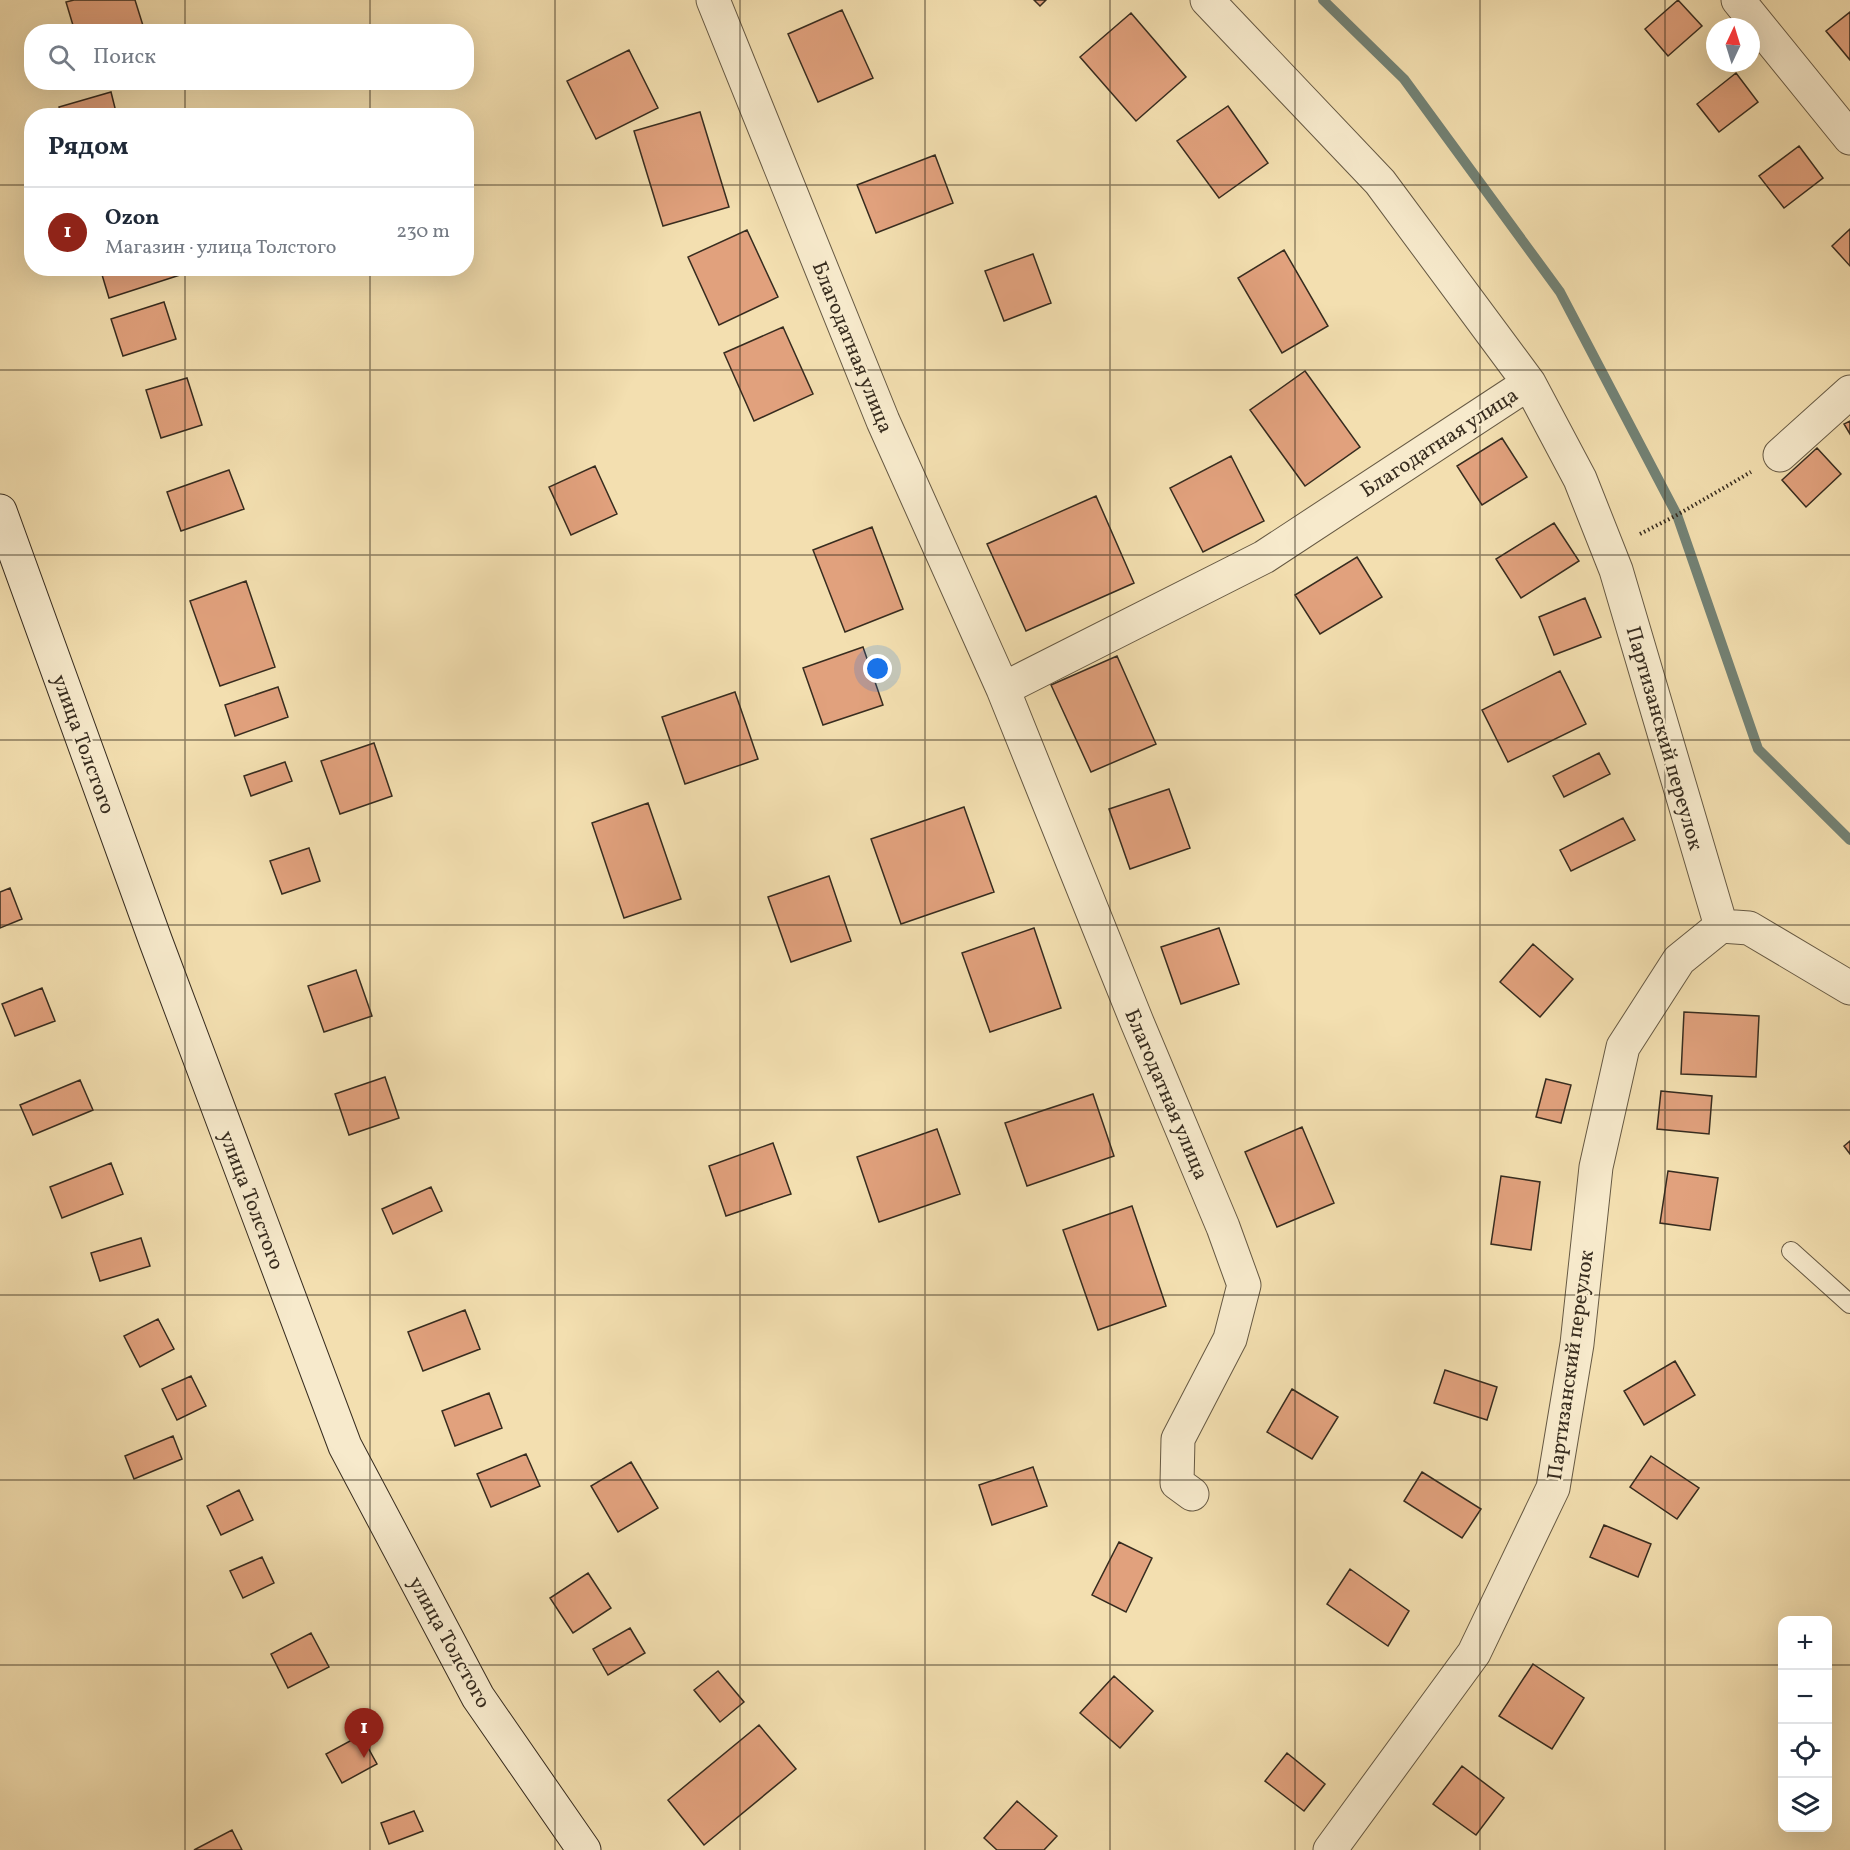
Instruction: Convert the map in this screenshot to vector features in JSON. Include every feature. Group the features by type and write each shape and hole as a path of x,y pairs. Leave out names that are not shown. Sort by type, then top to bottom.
{"street":[{"name":"Благодатная улица","path":"713,0 883,421 1003,689 1137,1022 1223,1227 1244,1285 1230,1339 1178,1439 1177,1483 1192,1494"},
{"name":"Благодатная улица","path":"1003,689 1264,557 1529,383 1380,182 1207,0"},
{"path":"1738,0 1850,138"},
{"name":"Партизанский переулок","path":"1330,1850 1474,1653 1553,1488 1577,1344 1596,1167 1623,1047 1679,960 1721,926 1620,581 1580,479 1529,383"},
{"path":"1780,455 1850,392"},
{"name":"улица Толстого","path":"0,511 156,942 345,1446 477,1697 584,1850"},
{"path":"1721,926 1749,928 1850,988"}],"lane":[{"path":"1791,1251 1850,1304"}],"path":[{"path":"1608,550 1677,515 1780,455"}],"building":[{"path":"135,0 142,24 73,24 66,2"},
{"path":"1034,0 1046,0 1040,6"},
{"path":"1678,0 1702,26 1668,56 1645,29"},
{"path":"842,10 873,78 818,102 788,34"},
{"path":"1850,12 1850,60 1826,31"},
{"path":"1131,13 1186,77 1136,121 1080,57"},
{"path":"629,50 658,108 596,139 567,81"},
{"path":"1736,73 1758,102 1719,132 1697,104"},
{"path":"111,92 115,108 59,108"},
{"path":"1228,106 1268,163 1219,198 1177,141"},
{"path":"700,112 729,207 663,226 634,131"},
{"path":"1799,146 1823,178 1784,208 1759,176"},
{"path":"935,155 953,203 876,233 857,185"},
{"path":"1850,229 1850,266 1832,246"},
{"path":"747,230 778,297 719,325 688,257"},
{"path":"1284,250 1328,326 1282,353 1238,278"},
{"path":"1033,254 1051,303 1004,321 985,271"},
{"path":"102,276 177,276 109,298"},
{"path":"164,302 176,339 123,356 111,319"},
{"path":"783,327 813,394 754,421 724,353"},
{"path":"1305,371 1360,447 1305,486 1250,410"},
{"path":"187,378 202,425 161,438 146,390"},
{"path":"1850,421 1850,434 1844,424"},
{"path":"1502,438 1527,477 1482,505 1457,466"},
{"path":"1817,448 1841,474 1806,507 1782,480"},
{"path":"1231,456 1264,521 1203,552 1170,488"},
{"path":"595,466 617,514 571,535 549,487"},
{"path":"229,470 244,509 181,531 167,492"},
{"path":"1096,496 1134,583 1026,631 987,544"},
{"path":"1554,523 1579,561 1521,598 1496,559"},
{"path":"872,527 903,609 845,632 813,550"},
{"path":"1357,557 1382,597 1320,634 1295,595"},
{"path":"246,581 275,667 220,686 190,601"},
{"path":"1585,598 1601,637 1554,655 1539,617"},
{"path":"863,647 883,705 823,725 803,668"},
{"path":"1117,656 1156,744 1091,772 1051,685"},
{"path":"1560,671 1586,724 1508,762 1482,710"},
{"path":"278,687 288,717 235,736 225,705"},
{"path":"735,692 758,759 685,784 662,717"},
{"path":"374,743 392,796 340,814 321,761"},
{"path":"1599,753 1610,774 1564,797 1553,776"},
{"path":"285,762 292,781 251,796 244,776"},
{"path":"1169,789 1190,848 1130,869 1109,809"},
{"path":"648,803 681,899 624,918 592,823"},
{"path":"964,807 994,892 901,924 871,839"},
{"path":"1623,818 1635,840 1571,871 1560,850"},
{"path":"309,848 320,881 282,894 270,861"},
{"path":"829,876 851,941 791,962 768,897"},
{"path":"10,888 22,919 0,928 0,892"},
{"path":"1034,928 1061,1008 990,1032 962,953"},
{"path":"1219,928 1239,984 1181,1004 1161,947"},
{"path":"1533,944 1573,979 1540,1017 1500,982"},
{"path":"356,970 372,1016 324,1032 308,986"},
{"path":"42,988 55,1021 15,1036 2,1004"},
{"path":"1684,1012 1759,1016 1756,1077 1681,1074"},
{"path":"385,1077 399,1118 349,1135 335,1094"},
{"path":"1546,1079 1571,1085 1561,1123 1536,1117"},
{"path":"80,1080 93,1110 33,1135 20,1105"},
{"path":"1661,1091 1712,1096 1709,1134 1657,1129"},
{"path":"1093,1094 1114,1156 1027,1186 1005,1123"},
{"path":"1302,1127 1334,1203 1277,1227 1245,1152"},
{"path":"937,1129 960,1194 879,1222 857,1157"},
{"path":"1850,1141 1850,1154 1844,1146"},
{"path":"773,1143 791,1194 726,1216 709,1166"},
{"path":"111,1163 123,1194 62,1218 50,1187"},
{"path":"1668,1171 1718,1178 1710,1230 1660,1223"},
{"path":"1501,1176 1540,1182 1531,1250 1491,1244"},
{"path":"431,1187 442,1211 393,1234 382,1209"},
{"path":"1132,1206 1166,1306 1098,1330 1063,1230"},
{"path":"141,1238 150,1266 100,1281 91,1253"},
{"path":"465,1310 480,1349 423,1371 408,1332"},
{"path":"158,1319 174,1349 140,1367 124,1336"},
{"path":"1675,1361 1695,1395 1644,1425 1624,1391"},
{"path":"1445,1370 1497,1387 1487,1420 1434,1403"},
{"path":"191,1376 206,1406 177,1420 162,1389"},
{"path":"1292,1389 1338,1417 1312,1459 1267,1432"},
{"path":"489,1393 502,1428 455,1446 442,1411"},
{"path":"173,1436 182,1459 134,1479 125,1456"},
{"path":"526,1454 540,1486 491,1507 477,1474"},
{"path":"1651,1456 1699,1488 1677,1519 1630,1487"},
{"path":"631,1462 658,1508 618,1532 591,1486"},
{"path":"1033,1467 1047,1506 992,1525 979,1485"},
{"path":"1422,1472 1481,1509 1462,1538 1404,1501"},
{"path":"239,1490 253,1520 221,1535 207,1506"},
{"path":"1604,1525 1651,1544 1638,1577 1590,1557"},
{"path":"1119,1542 1152,1558 1126,1612 1092,1595"},
{"path":"262,1557 274,1583 243,1598 230,1571"},
{"path":"1350,1569 1409,1611 1388,1646 1327,1604"},
{"path":"588,1573 611,1608 573,1633 550,1598"},
{"path":"630,1628 645,1653 608,1675 593,1649"},
{"path":"311,1633 329,1667 288,1688 271,1654"},
{"path":"1533,1664 1584,1698 1552,1749 1499,1716"},
{"path":"718,1671 744,1702 720,1722 694,1690"},
{"path":"1114,1676 1153,1711 1120,1748 1080,1713"},
{"path":"759,1725 796,1769 704,1845 668,1800"},
{"path":"361,1735 377,1764 342,1783 326,1754"},
{"path":"1287,1753 1325,1784 1304,1811 1265,1781"},
{"path":"1462,1766 1504,1798 1476,1835 1433,1804"},
{"path":"1017,1801 1057,1836 1044,1850 997,1850 984,1838"},
{"path":"414,1811 423,1831 389,1844 381,1823"},
{"path":"232,1830 242,1850 194,1850"}],"waterway":[{"path":"1323,0 1404,79 1560,292 1677,515 1758,749 1850,840"}],"place":[{"name":"Ozon","path":"364,1758"}]}
